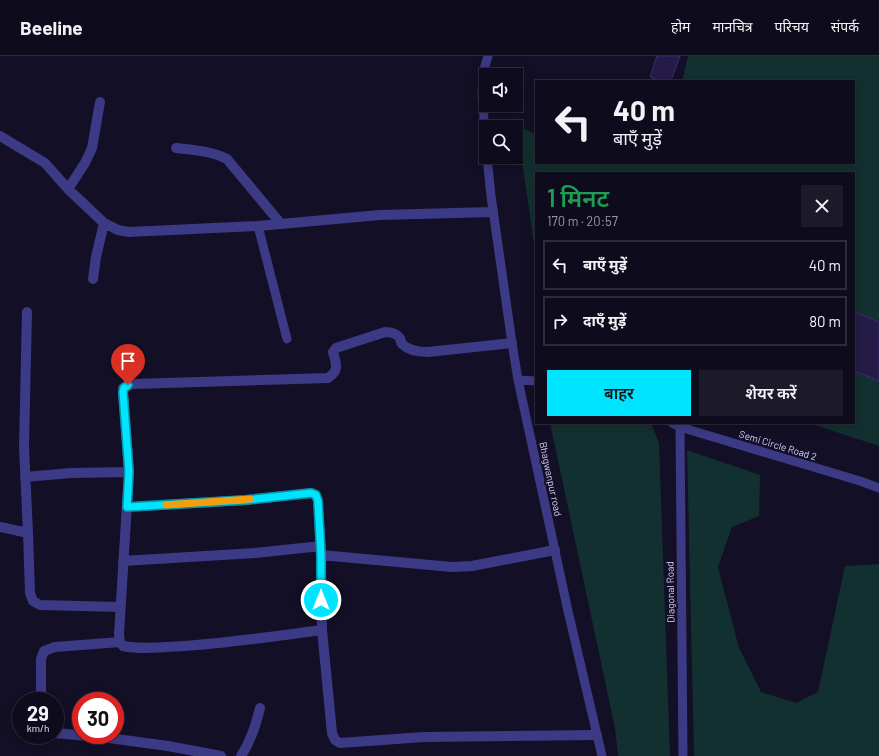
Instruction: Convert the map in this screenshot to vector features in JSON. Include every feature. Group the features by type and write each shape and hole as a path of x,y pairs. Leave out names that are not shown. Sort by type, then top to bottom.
{"street":[{"path":"68,189 85,163 92,148 100,102"},
{"path":"0,136 45,163 68,189 104,223 118,230 129,232 258,226 380,215 493,212"},
{"path":"176,148 219,154 227,159 281,224"},
{"path":"93,279 96,257 104,223"},
{"path":"27,312 24,439 30,593 33,601 40,606 120,607"},
{"path":"322,630 217,644 131,648 123,646 120,642 119,634 129,472 123,392 124,388 133,384 328,378 334,374 336,368 333,352 336,348 385,332 393,333 399,338 402,344 418,352 512,344"},
{"path":"25,477 71,473 129,472"},
{"path":"127,507 246,500 311,493 316,495 318,501 321,550 322,630 332,733 335,740 340,743 424,737 597,735"},
{"path":"0,527 28,533"},
{"path":"123,561 321,550 452,568 472,566 555,550"},
{"path":"41,692 41,659 44,651 55,647 120,642"},
{"path":"241,756 253,731 260,708"},
{"path":"64,734 168,746 222,756"}],"lane":[{"path":"484,120 482,95 483,73 488,56"},
{"name":"Bhagwanpur road","path":"488,164 493,212 518,380 602,756"},
{"path":"258,226 287,339"},
{"path":"518,380 535,381"},
{"name":"Semi Circle Road 2","path":"676,425 879,488"},
{"name":"Diagonal Road","path":"676,425 683,756"}],"green space":[{"path":"688,56 879,56 879,446 812,424 855,424 855,172 535,172 535,251 522,164 523,129 535,134 535,164 855,164 855,80 682,80"},
{"path":"550,424 651,424 659,443 670,756 618,756 615,728"},
{"path":"687,450 760,475 759,516 732,527 718,567 739,648 761,692 796,703 818,692 845,566 879,564 879,756 694,756"}],"building":[{"path":"657,56 680,56 671,80 658,80 650,77"},
{"path":"855,312 879,322 879,381 855,371"}],"slow traffic":[{"path":"166,505 250,499"}],"route":[{"path":"128,385 124,388 123,392 129,472 127,507 246,500 311,493 316,495 318,501 321,555 321,600"}]}
